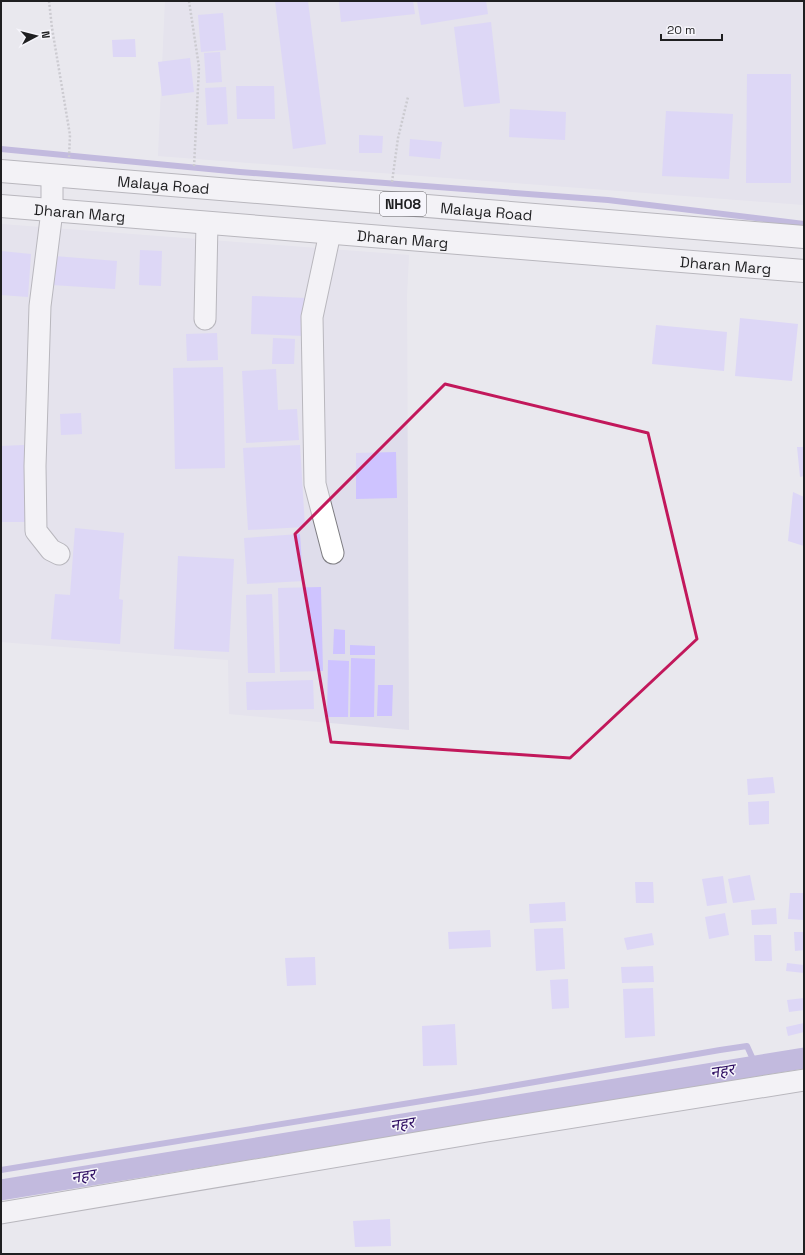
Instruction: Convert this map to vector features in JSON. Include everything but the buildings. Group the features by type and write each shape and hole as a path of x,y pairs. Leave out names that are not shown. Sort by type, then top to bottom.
{"main road":[{"name":"Malaya Road","path":"1,172 389,202 804,237"},
{"name":"Dharan Marg","path":"1,206 804,271"}],"street":[{"path":"59,554 51,550 36,531 35,466 40,306 52,210 61,176"},
{"path":"205,319 207,223"},
{"path":"330,233 312,318 315,484 333,553"},
{"path":"1,1213 494,1130 804,1080"}],"path":[{"path":"49,1 52,28 70,135 69,155 61,176"},
{"path":"189,1 199,67 194,187"},
{"path":"389,202 398,138 408,97"}],"highlighted area":[{"path":"445,384 648,433 697,639 570,758 331,742 295,534"}],"shaded area":[{"path":"165,1 804,1 804,205 158,156"},
{"path":"1,224 409,255 407,295 409,730 229,714 228,660 1,642"}],"waterway":[{"path":"1,149 240,172 608,200 804,224"},
{"path":"1,1170 747,1046 756,1066"},
{"name":"नहर","path":"1,1190 804,1058"}]}
